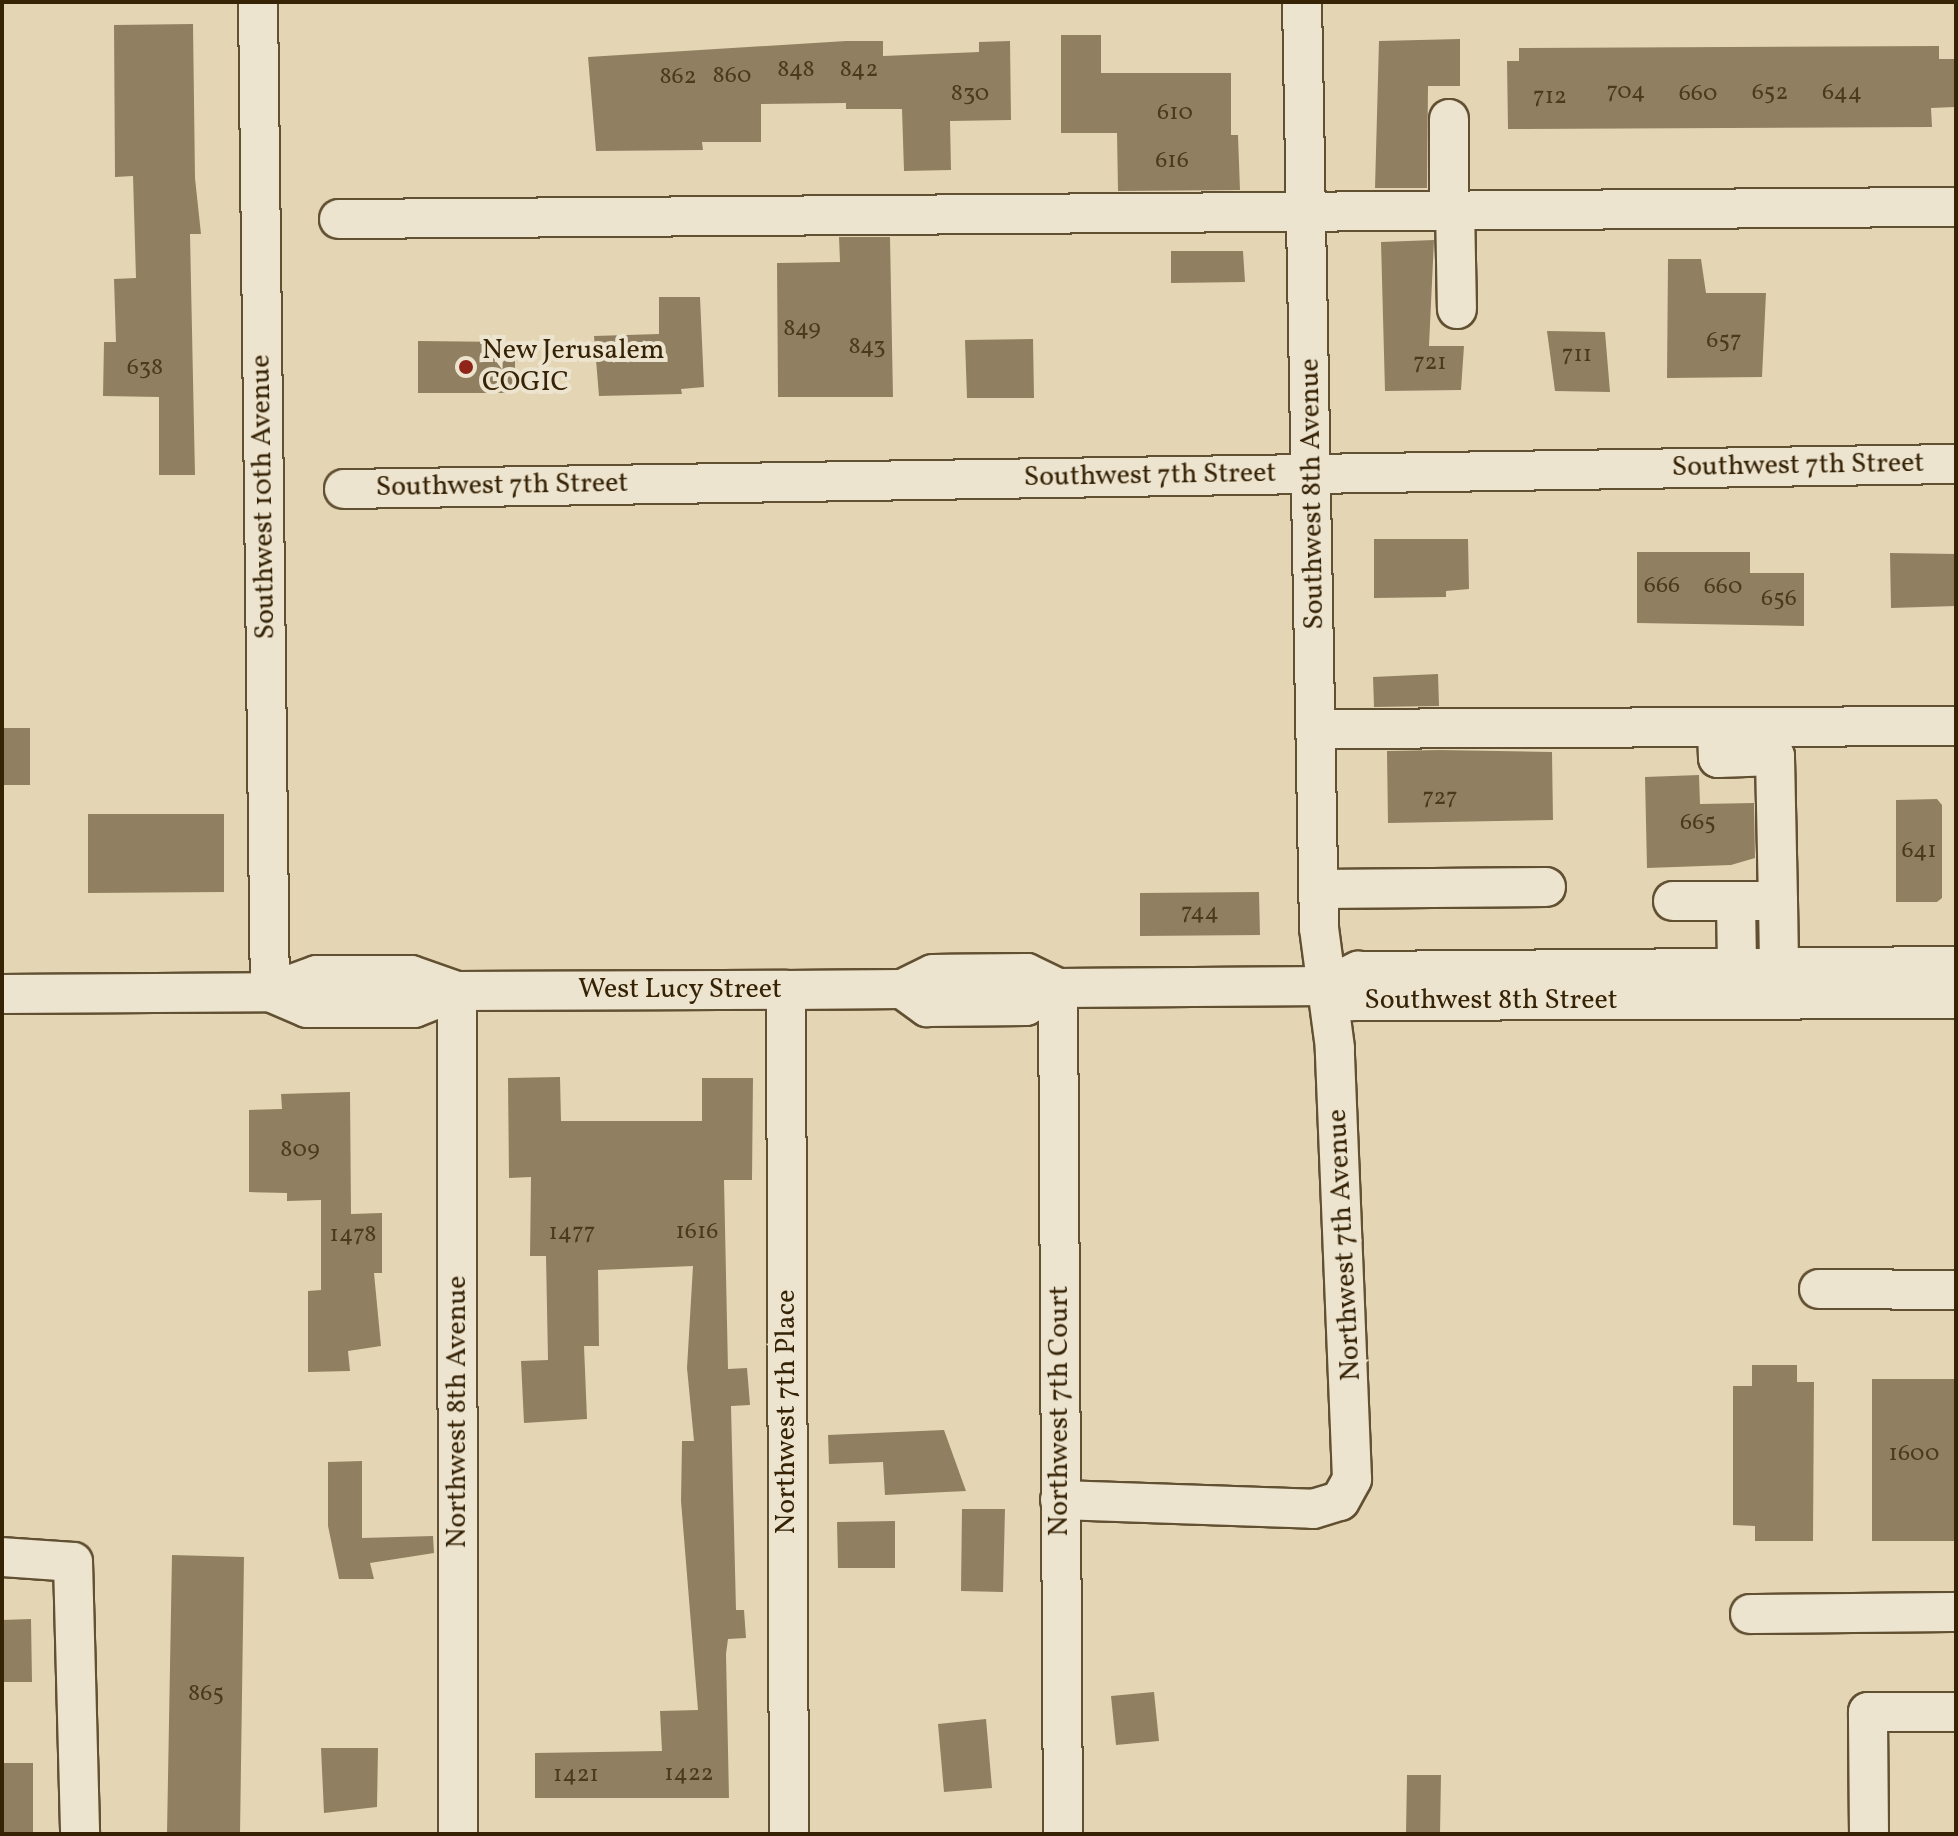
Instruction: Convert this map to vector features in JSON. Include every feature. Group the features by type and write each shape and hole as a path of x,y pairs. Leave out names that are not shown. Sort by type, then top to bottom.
{"street":[{"name":"Southwest 10th Avenue","path":"258,2 270,992"},
{"name":"Southwest 8th Avenue","path":"1302,2 1319,889 1328,986"},
{"path":"1449,119 1457,309"},
{"path":"339,219 1308,208 1956,207"},
{"name":"Southwest 7th Street","path":"344,489 1956,464"},
{"path":"1316,729 1956,726"},
{"path":"1717,729 1718,758 1775,756 1779,966"},
{"path":"1319,889 1546,887"},
{"path":"1673,901 1778,901"},
{"path":"1736,901 1737,967"},
{"name":"Southwest 8th Street","path":"1956,966 1358,971 1328,986 1350,1001 1956,999"},
{"name":"West Lucy Street","path":"2,994 270,992 317,975 411,975 457,991 902,989 933,974 1027,973 1058,988 1328,986"},
{"name":"Northwest 7th Avenue","path":"1060,1500 1294,1510 1340,1501 1352,1479 1355,1441 1328,986"},
{"name":"Northwest 7th Court","path":"1058,988 1063,1834"},
{"name":"Northwest 7th Place","path":"786,990 789,1834"},
{"name":"Northwest 8th Avenue","path":"457,991 458,1834"},
{"path":"1819,1289 1956,1290"},
{"path":"2,1557 73,1562 80,1834"},
{"path":"1750,1614 1956,1612"},
{"path":"1869,1834 1868,1712 1956,1712"}],"building":[{"path":"193,24 195,178 201,234 190,234 195,475 159,475 159,397 103,396 104,342 116,342 114,279 136,278 133,176 115,177 114,25"},
{"path":"1061,35 1101,35 1101,73 1231,73 1231,135 1238,135 1240,190 1118,191 1117,133 1061,133"},
{"path":"1460,39 1460,86 1428,86 1427,188 1375,188 1379,41"},
{"path":"883,41 883,56 979,52 979,42 1010,41 1011,120 950,121 951,170 904,171 902,109 846,109 846,103 761,104 761,142 702,142 703,150 596,151 588,57"},
{"path":"1939,46 1939,59 1954,59 1955,107 1931,108 1932,127 1508,129 1507,61 1519,61 1519,48"},
{"path":"839,237 890,237 893,397 778,397 777,263 840,262"},
{"path":"1434,240 1429,346 1464,346 1461,390 1385,391 1381,242"},
{"path":"1171,251 1243,251 1245,282 1171,283"},
{"path":"1668,259 1701,259 1706,293 1766,293 1762,377 1667,378"},
{"path":"659,297 700,297 704,387 681,389 682,394 599,396 594,336 659,334"},
{"path":"1547,331 1605,332 1610,392 1555,391"},
{"path":"1033,339 1034,398 967,398 965,340"},
{"name":"New Jerusalem COGIC","path":"418,341 515,342 515,393 418,393"},
{"path":"1374,539 1468,539 1469,589 1446,591 1446,597 1374,598"},
{"path":"1637,552 1750,552 1750,573 1804,573 1804,626 1637,623"},
{"path":"1890,553 1956,554 1956,606 1891,608"},
{"path":"1438,674 1439,706 1374,707 1373,677"},
{"path":"2,728 30,728 30,785 2,785"},
{"path":"1387,751 1552,752 1553,820 1388,823"},
{"path":"1699,775 1700,804 1754,803 1755,858 1731,865 1647,868 1645,777"},
{"path":"1937,799 1942,805 1942,898 1937,902 1896,902 1896,800"},
{"path":"88,814 224,814 224,892 88,893"},
{"path":"1259,892 1260,935 1140,936 1140,893"},
{"path":"560,1077 561,1121 702,1121 702,1078 753,1078 752,1180 724,1180 728,1369 747,1368 750,1405 731,1406 736,1610 744,1610 746,1638 728,1639 726,1654 729,1798 535,1798 535,1753 662,1751 660,1711 698,1710 681,1501 682,1441 694,1441 687,1368 693,1266 598,1270 599,1346 584,1346 587,1419 524,1423 521,1361 548,1360 546,1256 530,1256 531,1177 509,1178 508,1078"},
{"path":"350,1092 351,1214 382,1213 382,1273 374,1273 381,1346 348,1351 350,1371 308,1372 308,1291 321,1290 321,1200 287,1201 287,1193 249,1192 249,1110 282,1109 281,1094"},
{"path":"1752,1365 1797,1365 1797,1382 1814,1382 1813,1541 1755,1541 1755,1526 1733,1525 1733,1386 1752,1386"},
{"path":"1872,1379 1956,1379 1956,1541 1872,1541"},
{"path":"944,1430 966,1491 885,1495 883,1462 829,1464 828,1435"},
{"path":"362,1461 362,1538 433,1536 434,1553 370,1563 374,1579 339,1579 328,1526 328,1462"},
{"path":"962,1509 1005,1509 1003,1592 961,1591"},
{"path":"895,1521 895,1568 838,1568 837,1522"},
{"path":"172,1555 244,1557 240,1834 167,1834"},
{"path":"31,1619 32,1682 2,1682 2,1620"},
{"path":"1154,1692 1159,1741 1116,1745 1111,1696"},
{"path":"986,1719 992,1788 944,1792 938,1724"},
{"path":"321,1748 378,1748 377,1807 324,1813"},
{"path":"2,1763 33,1763 33,1834 2,1834"},
{"path":"1407,1775 1441,1775 1440,1834 1406,1834"}],"place":[{"name":"New Jerusalem COGIC","path":"466,367"}]}
